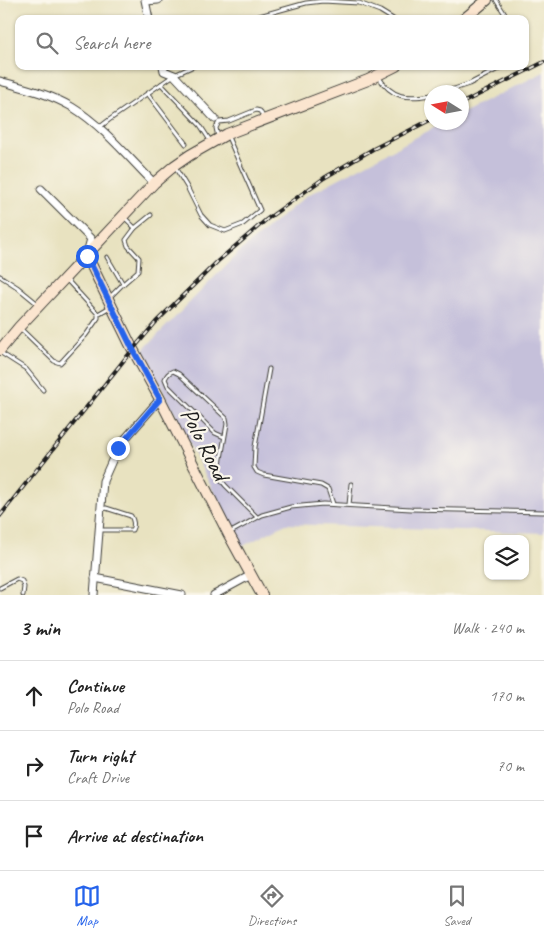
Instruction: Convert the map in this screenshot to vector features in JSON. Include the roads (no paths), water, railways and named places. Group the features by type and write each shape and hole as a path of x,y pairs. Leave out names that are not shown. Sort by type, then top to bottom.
{"main road":[{"path":"469,15 488,0"},
{"path":"2,346 154,184 174,166 219,138 368,80 388,70"},
{"name":"Polo Road","path":"87,256 228,533 262,595"}],"street":[{"path":"148,15 145,1 158,0"},
{"path":"164,70 174,75 215,119"},
{"path":"0,81 38,92 60,101 79,112 99,128 154,184"},
{"path":"41,189 91,240 87,256"},
{"path":"94,595 103,481 118,448 160,399"},
{"path":"214,595 251,576"},
{"path":"95,578 182,595"}],"lane":[{"path":"496,0 505,15"},
{"path":"262,15 306,3 323,2 359,3 380,10 387,15"},
{"path":"99,128 174,75 185,70"},
{"path":"466,85 496,70"},
{"path":"378,75 384,86 395,94 410,97 424,96"},
{"path":"161,84 200,125 219,138 260,210 243,224 225,231 210,225 201,215 174,166"},
{"path":"148,94 186,144"},
{"path":"19,327 54,361 60,363 86,335 98,318 98,314 110,303 123,284 138,270 139,258 128,246 126,240 135,228 150,215"},
{"path":"124,216 135,228"},
{"path":"107,257 123,284"},
{"path":"0,276 40,305"},
{"path":"65,278 98,314"},
{"path":"2,346 26,369 43,390"},
{"path":"269,369 255,447 254,467 257,472 264,475 321,485 328,489 333,504"},
{"path":"224,438 215,433 168,386 165,379 169,372 173,371 179,374 226,418 226,424 224,438 219,470 220,478 257,518"},
{"path":"349,505 351,484"},
{"path":"228,533 262,515 291,507 323,504 459,511 544,512"},
{"path":"99,530 132,530 134,526 131,516 106,508 101,510"},
{"path":"0,588 17,578 22,581 24,586 23,595"}],"railway":[{"path":"529,70 544,62"},
{"path":"469,100 528,70"},
{"path":"0,516 156,322 218,261 267,219 324,178 373,149 424,123"}]}
